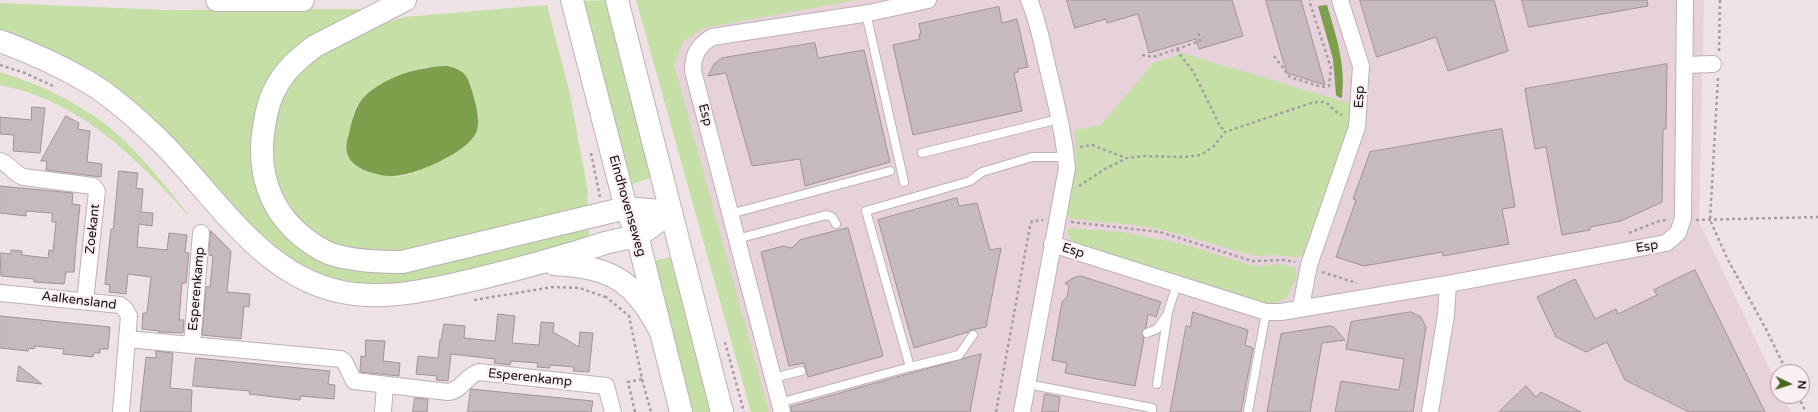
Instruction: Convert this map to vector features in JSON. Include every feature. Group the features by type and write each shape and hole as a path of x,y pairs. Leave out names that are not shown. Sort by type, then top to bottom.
{"main road":[{"path":"216,0 303,0"},
{"path":"405,0 315,46 291,67 279,81 272,95 266,112 262,136 262,160 265,182 272,201 284,220 303,238 326,252 356,260 402,262 626,208 671,212"},
{"name":"Eindhovenseweg","path":"572,0 626,208 637,235 681,412"},
{"path":"617,0 722,412"},
{"path":"0,41 25,50 89,82 118,104 156,137 252,243 296,276 341,291 353,294 381,296 408,294 544,263 606,243 637,235 671,212"},
{"path":"544,263 582,266 602,271 616,277 630,287 641,299 660,330"}],"street":[{"name":"Esp","path":"781,408 693,71 693,61 696,50 712,37 866,13 928,0"},
{"name":"Esp","path":"1022,412 1067,168 1066,154 1059,119 1035,13 1029,0"},
{"name":"Esp","path":"1301,307 1308,265 1357,127 1361,66 1340,0"},
{"name":"Esp","path":"1052,244 1266,312 1281,312 1301,307 1448,284 1666,243 1678,233 1683,218 1707,65 1685,0"},
{"name":"Zoekant","path":"0,161 7,164 18,175 23,177 92,186 97,191 85,301"},
{"name":"Esperenkamp","path":"192,345 201,233"},
{"path":"1430,412 1446,315 1448,284"},
{"name":"Aalkensland","path":"0,293 120,305 125,308 129,316 120,412"},
{"name":"Esperenkamp","path":"127,339 341,359 344,361 354,381 452,392 475,373 479,372 606,386 613,412"},
{"path":"383,412 386,385"}],"lane":[{"path":"866,13 904,182"},
{"path":"922,153 1059,119"},
{"path":"910,367 866,211 970,181 982,172 1032,157 1066,154"},
{"path":"730,214 890,171"},
{"path":"737,239 826,215 832,217 836,224"},
{"path":"1157,384 1168,312 1177,284"},
{"path":"1147,334 1157,329 1168,312"},
{"path":"1248,412 1266,312"},
{"path":"781,408 910,367 959,355 973,335"},
{"path":"773,378 801,371"},
{"path":"1027,384 1152,408 1152,412"}],"path":[{"path":"1274,56 1290,77 1322,87 1329,86 1331,68 1309,0"},
{"path":"1720,0 1707,65 1710,220 1728,260 1766,329 1783,364"},
{"path":"1142,55 1153,57 1200,41 1198,30"},
{"path":"1177,49 1194,72 1219,124 1225,132"},
{"path":"1062,191 1078,187 1105,169 1127,158 1144,156 1185,157 1201,155 1214,146 1225,132 1311,103 1323,101 1329,103 1338,113 1358,119"},
{"path":"1066,154 1092,145 1127,158"},
{"path":"1710,220 1818,217"},
{"path":"635,412 628,382 642,379"}],"shaded area":[{"path":"608,0 653,177 630,185 583,1"},
{"path":"636,0 857,0 704,28 684,41 674,64 769,412 751,412"},
{"path":"788,0 1704,0 1699,222 1770,369 1770,404 1787,404 1791,412 766,412 658,31"},
{"path":"0,3 166,10 368,9 275,77 266,203 355,266 588,225 590,242 405,287 329,285 259,238 161,132 0,35"},
{"path":"547,5 570,94 588,192 587,206 571,212 400,254 357,253 306,232 271,180 273,112 295,72 357,32 404,17","holes":["427,67 470,82 479,117 447,158 398,177 375,173 354,164 347,143 354,112 357,106 388,81 411,71"]},
{"path":"1327,5 1337,39 1343,73 1342,97 1340,98 1336,95 1333,59 1318,6"},
{"path":"1182,53 1352,104 1349,126 1304,254 1298,258 1277,255 1254,256 1164,230 1126,224 1071,219 1066,215 1076,157 1074,130 1101,125 1153,63"},
{"path":"447,66 462,72 467,78 478,116 477,130 464,147 439,162 399,176 378,174 359,168 354,164 348,155 347,144 354,114 364,97 383,83 400,75 419,69"},
{"path":"0,72 28,81 54,93 80,107 104,123 139,155 189,215 153,178 119,146 100,131 60,106 38,96 15,88 0,85"},
{"path":"1069,228 1123,232 1183,244 1254,266 1279,264 1295,267 1297,275 1287,298 1267,307 1080,246 1070,239 1067,232"},
{"path":"670,257 712,412 684,412 645,263"}],"building":[{"path":"1067,0 1232,0 1243,36 1199,49 1196,39 1149,53 1138,14 1107,23 1106,19 1075,28"},
{"path":"1266,0 1301,0 1325,85 1287,73"},
{"path":"1360,0 1494,0 1508,51 1448,71 1436,37 1377,57"},
{"path":"1522,0 1647,0 1648,6 1529,27"},
{"path":"999,7 1002,23 1017,19 1028,67 1018,69 1018,72 1014,73 1022,111 913,135 893,45 920,39 919,34 921,34 919,24"},
{"path":"815,43 818,58 864,50 890,162 805,186 800,159 752,166 726,73 708,76 714,64 722,58"},
{"path":"1667,64 1666,129 1663,129 1662,202 1621,221 1590,227 1590,230 1562,235 1546,147 1535,149 1525,89"},
{"path":"32,107 45,108 40,153 13,151 14,135 0,134 0,117 31,120"},
{"path":"66,116 79,123 78,129 90,131 87,162 102,164 101,177 46,170 47,161 41,161"},
{"path":"1502,129 1515,207 1502,209 1509,244 1443,256 1442,252 1364,266 1336,257 1356,200 1353,199 1370,152"},
{"path":"119,171 138,173 136,188 143,189 141,212 153,213 152,226 139,224 137,247 167,250 169,233 187,235 185,252 189,253 186,283 182,283 179,320 184,320 183,333 158,332 159,331 142,329 143,313 147,313 151,277 128,274 126,294 109,292 110,285 105,284"},
{"path":"0,186 73,193 72,204 80,205 74,272 66,272 64,284 34,282 34,279 1,276 0,253 11,254 11,250 22,251 22,255 48,258 49,250 53,251 56,222 52,222 52,213 26,211 26,216 0,213"},
{"path":"957,198 959,206 977,203 990,250 1001,248 986,327 971,330 914,348 878,220"},
{"path":"848,228 883,356 808,377 804,363 789,366 761,252 783,246 792,248 800,240"},
{"path":"211,231 231,251 227,292 250,294 249,307 244,306 241,339 202,335 206,287 210,287 213,256 209,255"},
{"path":"1695,270 1765,412 1689,412 1625,380 1607,342 1586,352 1556,337 1537,297 1575,279 1595,319 1616,309 1618,314 1657,295 1654,290"},
{"path":"1081,276 1161,302 1156,317 1148,314 1146,327 1142,332 1144,338 1135,386 1065,373 1067,363 1052,360 1062,302 1067,297 1069,286 1065,283 1073,278"},
{"path":"1193,312 1248,330 1245,345 1253,348 1241,412 1170,412 1186,326 1190,327"},
{"path":"1411,312 1421,317 1426,327 1413,412 1335,412 1341,381 1399,390 1404,359 1346,349 1351,322"},
{"path":"498,314 515,316 512,343 539,345 541,322 554,323 553,332 579,347 580,332 593,333 589,372 573,371 574,367 550,365 550,368 537,367 538,363 511,361 510,365 494,363 495,359 451,354 448,381 436,380 437,376 416,374 418,356 438,358 444,324 465,326 464,338 495,341"},
{"path":"0,316 110,327 108,349 100,349 100,353 94,353 93,357 63,354 64,349 35,346 34,349 29,348 28,351 0,348"},
{"path":"1330,326 1334,327 1345,340 1322,343 1310,412 1267,412 1281,334"},
{"path":"366,340 385,341 383,361 400,363 399,376 360,372 361,356 365,357"},
{"path":"156,351 173,353 170,388 192,390 191,412 140,412 146,357 156,358"},
{"path":"981,354 970,412 791,412 791,407"},
{"path":"196,358 330,371 328,384 335,385 334,399 301,396 300,400 249,394 250,391 193,386"},
{"path":"19,366 42,384 17,381"},
{"path":"1526,386 1536,397 1541,392 1581,412 1499,412"},
{"path":"471,389 593,401 591,412 468,412"},
{"path":"1045,394 1060,397 1058,412 1042,412"},
{"path":"415,398 428,399 427,412 413,412"}]}
